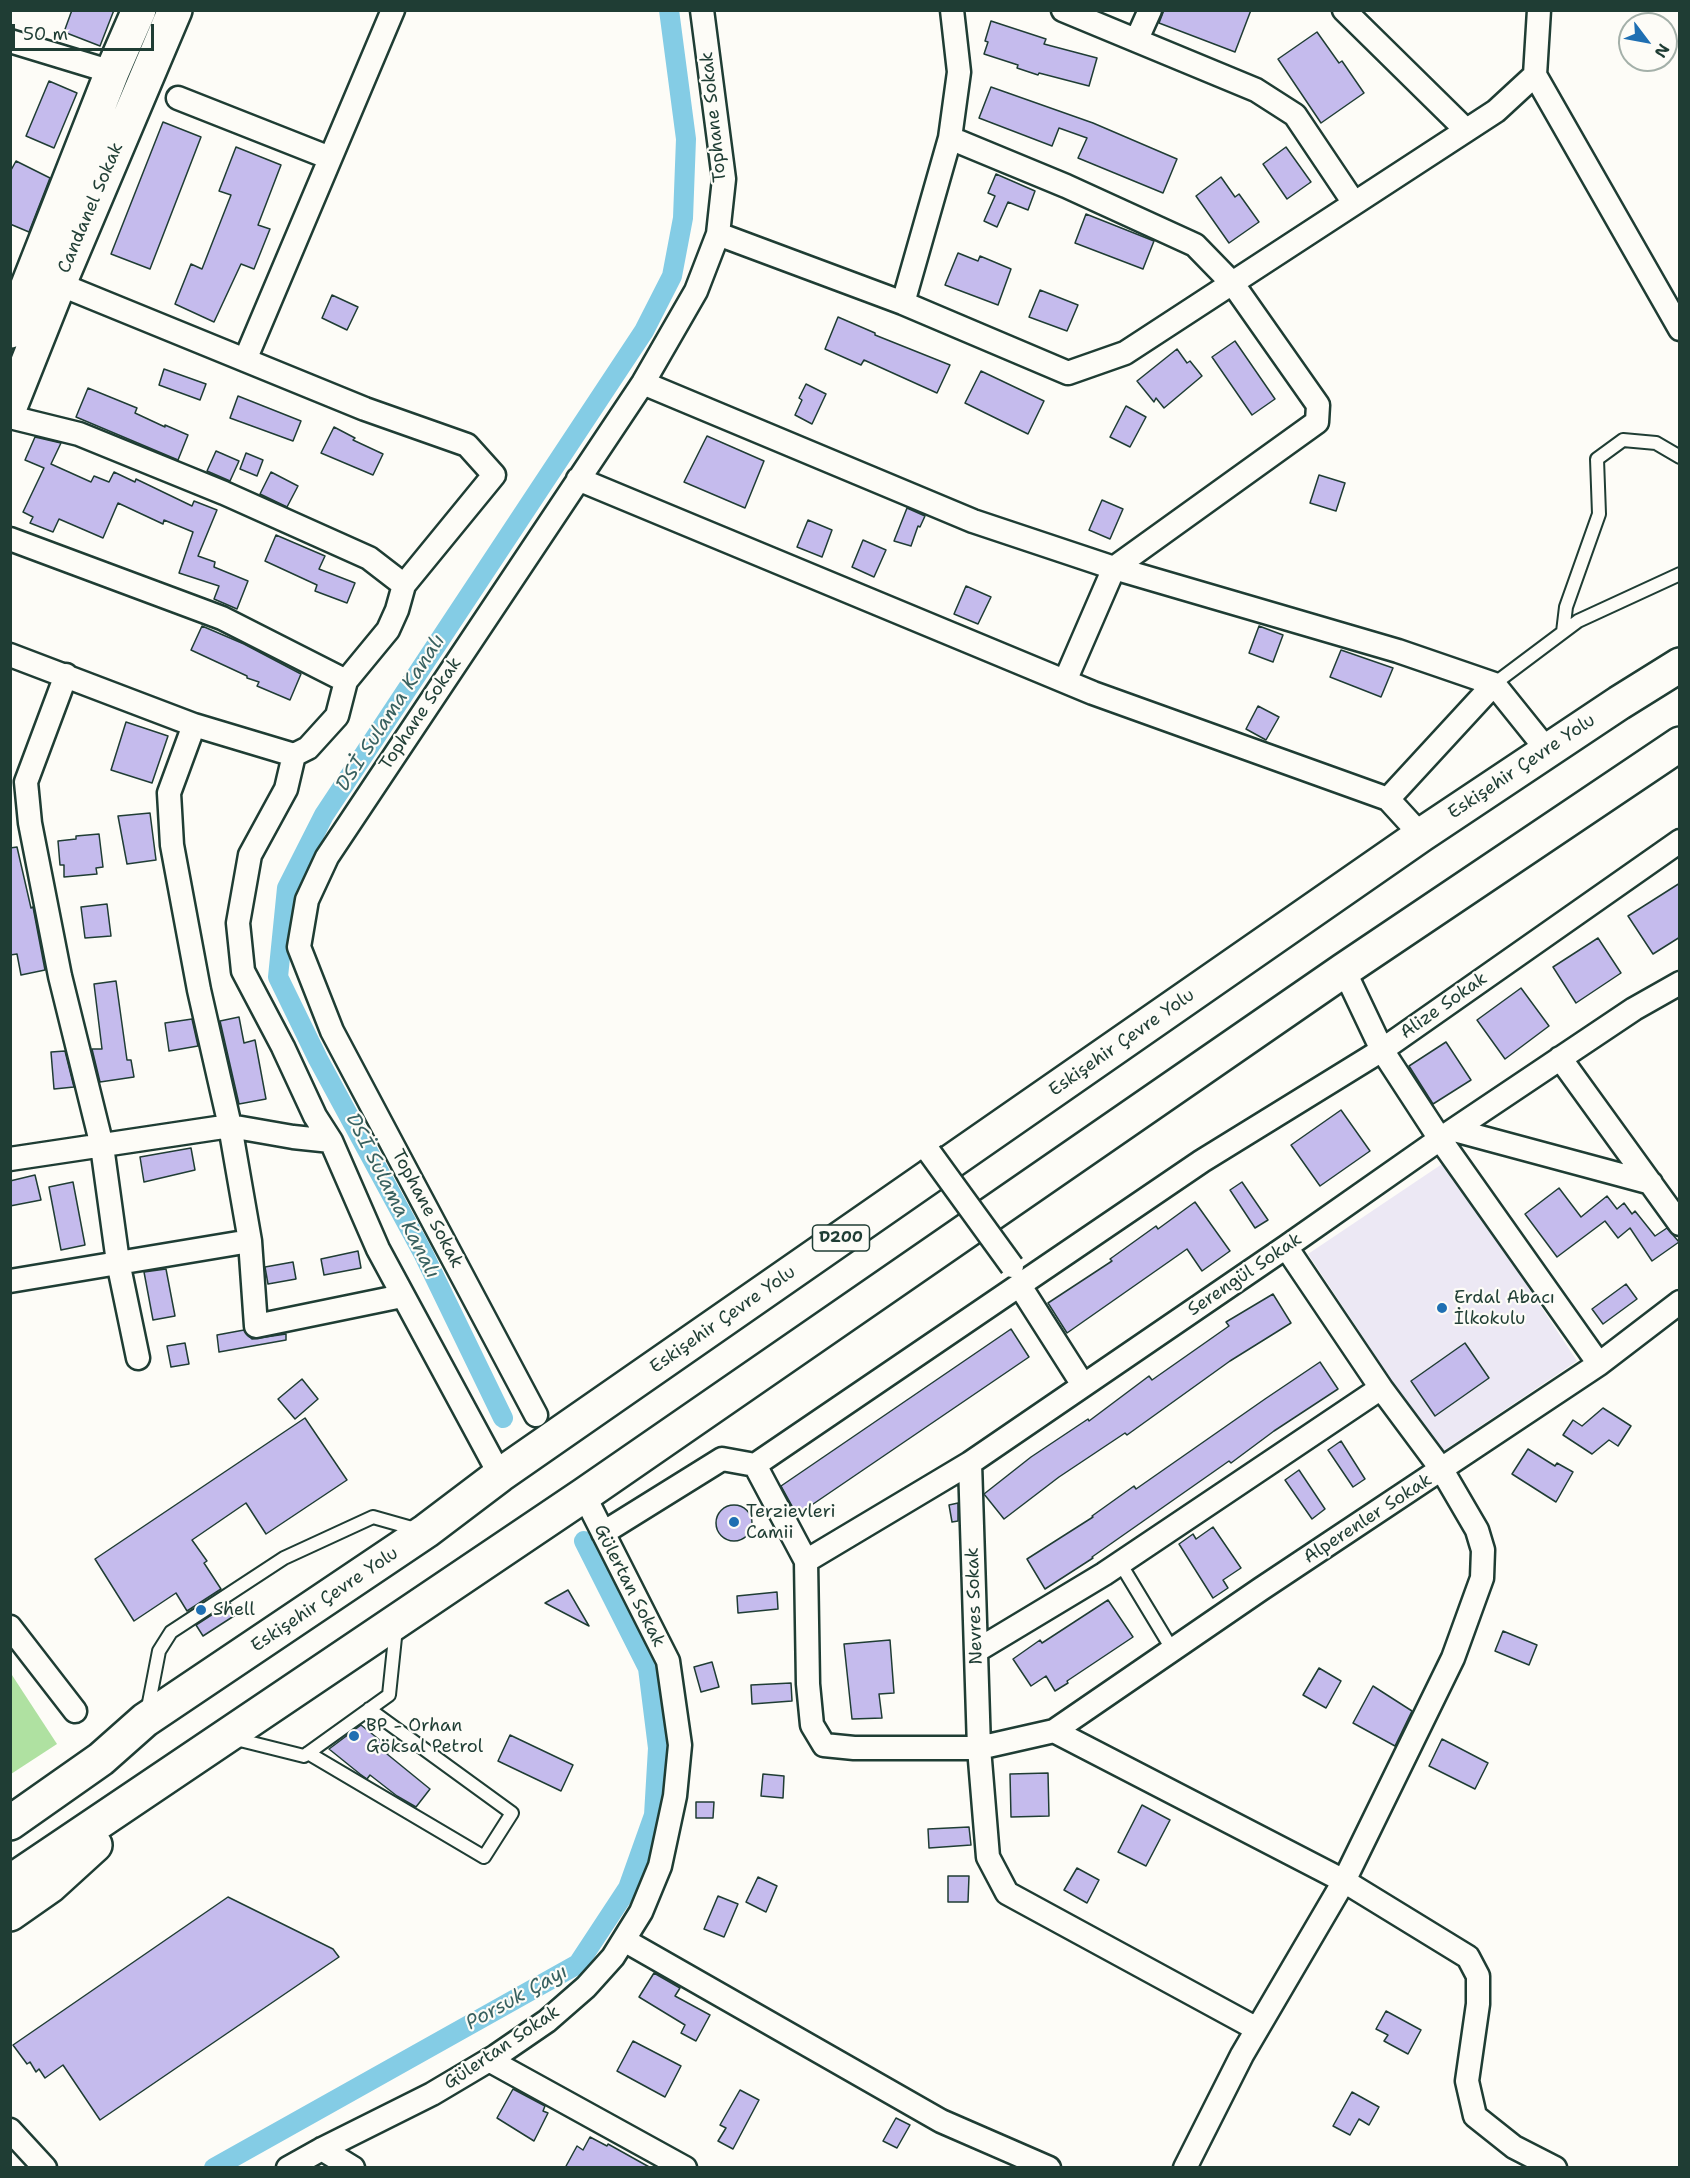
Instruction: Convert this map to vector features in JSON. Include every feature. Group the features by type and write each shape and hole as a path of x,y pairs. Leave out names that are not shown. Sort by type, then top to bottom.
{"main road":[{"path":"10,331 112,72 139,10"},
{"name":"Candanel Sokak","path":"10,406 175,10"},
{"name":"Eskişehir Çevre Yolu","path":"10,1823 101,1759 145,1720 426,1531 500,1475 1421,835 1547,750 1680,665"},
{"path":"10,1882 584,1495 1344,970 1680,744"},
{"path":"10,1804 101,1759"},
{"path":"10,1914 50,1886 188,1761"}],"street":[{"path":"245,360 393,10"},
{"name":"Tophane Sokak","path":"537,1415 332,1030 299,947 307,900 327,857 643,383 696,291 718,234 724,179 702,10"},
{"path":"903,303 950,138 958,72 952,10"},
{"path":"1063,10 1256,90 1295,115 1354,203"},
{"path":"1137,39 1150,10"},
{"path":"1539,10 1535,75 1680,329"},
{"path":"1339,11 1466,129"},
{"path":"10,41 112,72"},
{"path":"718,234 903,303 1068,373 1125,353 1496,111 1535,75"},
{"path":"178,98 330,158"},
{"path":"950,138 1066,186 1195,245 1233,284 1318,405 1317,422 1114,568 1065,681"},
{"path":"10,656 66,675 194,725 294,755 308,748 337,716 346,681 388,630 404,585 494,475 467,445 365,409 59,284"},
{"path":"643,383 973,521 1114,568 1398,651 1494,684 1547,750"},
{"path":"10,417 78,434 224,493 369,558 404,585"},
{"path":"578,479 1065,681 1388,799 1421,835"},
{"path":"10,539 222,618 346,681"},
{"path":"66,675 26,782 30,822 60,976 102,1146 118,1262 138,1358"},
{"path":"1388,799 1494,684"},
{"path":"194,725 169,793 172,845 199,990 230,1125 250,1241 256,1326 402,1296"},
{"path":"294,755 286,789 250,855 238,923 243,971 283,1047 315,1116 331,1141 378,1249 500,1475"},
{"name":"Alize Sokak","path":"755,1465 1016,1276 1382,1050 1680,841"},
{"path":"1344,970 1382,1050 1447,1134 1599,1364"},
{"name":"Serengül Sokak","path":"806,1561 969,1463 1286,1247 1447,1134 1634,1009 1680,983"},
{"path":"1560,1058 1680,1224"},
{"path":"10,1159 230,1125 293,1137 331,1141"},
{"path":"1447,1134 1651,1183"},
{"path":"930,1153 1016,1276 1083,1385"},
{"path":"10,1281 250,1241"},
{"path":"1185,2168 1242,2055 1344,1881 1453,1658 1482,1578 1483,1550 1477,1530 1442,1470 1381,1388 1286,1247"},
{"name":"Alperenler Sokak","path":"1054,1731 1172,1649 1599,1364 1680,1302"},
{"path":"976,1651 1120,1563 1381,1388"},
{"path":"603,1533 722,1459 755,1465 806,1561 808,1684 812,1725 824,1745 854,1748 979,1748 1054,1731 1344,1881 1468,1958 1478,1976 1478,2004 1467,2081 1474,2116 1514,2147 1555,2168"},
{"name":"Nevres Sokak","path":"969,1463 979,1748 987,1857 1007,1893 1257,2029"},
{"name":"Gülertan Sokak","path":"288,2168 432,2094 489,2060 547,2021 586,1987 613,1957 641,1912 660,1866 675,1796 680,1745 668,1661 584,1495"},
{"path":"10,1627 75,1711"},
{"path":"624,1940 941,2121 1049,2168"},
{"path":"489,2060 654,2161 685,2168"},
{"path":"10,2130 45,2168"},
{"path":"322,2149 353,2168"}],"lane":[{"path":"1563,632 1566,607 1599,514 1597,459 1623,440 1656,443 1680,457"},
{"path":"1494,684 1578,621 1680,574"},
{"path":"145,1720 159,1651 171,1632 284,1558 373,1517 426,1531"},
{"path":"1120,1563 1172,1649"},
{"path":"225,1736 304,1756 388,1695 397,1622"},
{"path":"308,1753 484,1857 512,1813 369,1709"}],"shaded area":[{"name":"Erdal Abacı İlkokulu","path":"1445,1162 1577,1361 1440,1453 1308,1254"}],"green space":[{"path":"10,1672 57,1744 11,1774 10,1774"}],"building":[{"path":"72,10 114,10 100,46 64,32"},
{"path":"1164,10 1251,10 1235,52 1159,23"},
{"path":"991,21 1046,39 1044,44 1097,58 1089,86 1039,73 1038,75 1017,68 1018,65 984,54"},
{"path":"1317,32 1339,63 1342,61 1364,93 1321,123 1278,59"},
{"path":"49,81 77,93 54,148 26,136"},
{"path":"991,87 1093,123 1177,159 1163,193 1078,158 1087,138 1059,128 1052,146 979,118"},
{"path":"163,122 201,137 150,269 111,254"},
{"path":"236,147 281,165 258,225 270,229 254,269 241,264 214,322 175,304 191,264 202,269 231,195 219,191"},
{"path":"1286,147 1311,182 1287,199 1263,164"},
{"path":"16,161 50,178 29,232 10,224 10,172"},
{"path":"996,174 1035,191 1028,210 1008,202 997,227 984,221 995,196 988,193"},
{"path":"1221,177 1235,197 1239,194 1259,222 1229,243 1196,196"},
{"path":"1086,214 1154,241 1143,269 1075,243"},
{"path":"958,253 978,261 980,256 1011,269 998,305 945,285"},
{"path":"1040,290 1078,305 1067,331 1029,317"},
{"path":"332,295 358,307 347,330 322,318"},
{"path":"838,317 875,335 950,365 937,393 864,360 861,365 825,349"},
{"path":"1235,341 1275,399 1252,415 1212,357"},
{"path":"1177,349 1187,363 1190,361 1202,376 1164,408 1156,398 1154,402 1137,381"},
{"path":"164,369 206,384 200,400 159,385"},
{"path":"981,371 1044,401 1028,434 965,403"},
{"path":"806,384 826,394 812,424 795,415 802,400 799,398"},
{"path":"88,388 137,408 135,413 188,435 178,460 76,417"},
{"path":"238,396 301,421 293,441 230,418"},
{"path":"1126,406 1146,417 1130,447 1110,437"},
{"path":"334,427 355,438 353,440 383,454 373,475 321,453"},
{"path":"707,436 764,461 745,508 684,482"},
{"path":"35,437 61,443 51,464 91,482 94,476 109,482 114,472 135,482 136,479 192,506 194,501 217,510 198,556 215,562 214,567 248,581 237,609 214,599 219,586 179,573 193,532 164,520 163,524 118,503 103,538 59,519 53,532 30,523 33,517 23,512 44,468 25,460"},
{"path":"216,451 239,461 230,481 207,471"},
{"path":"246,453 263,460 257,476 240,469"},
{"path":"271,472 298,486 287,507 260,494"},
{"path":"1319,475 1345,483 1336,511 1310,503"},
{"path":"1102,500 1123,509 1110,539 1089,530"},
{"path":"907,508 925,516 920,527 918,526 911,546 894,541"},
{"path":"808,520 832,530 822,557 797,547"},
{"path":"276,535 325,556 319,569 355,583 347,603 315,591 317,585 265,561"},
{"path":"863,540 886,550 874,577 852,567"},
{"path":"966,586 991,597 978,624 954,614"},
{"path":"202,626 244,644 301,674 290,700 257,686 259,682 191,650"},
{"path":"1259,626 1283,635 1273,662 1249,653"},
{"path":"1341,650 1393,668 1381,697 1330,677"},
{"path":"1258,706 1279,717 1266,740 1246,729"},
{"path":"126,722 168,736 152,783 111,770"},
{"path":"150,813 156,860 127,864 118,816"},
{"path":"99,834 103,867 96,868 97,874 64,877 64,865 60,865 58,841 76,839 76,836"},
{"path":"17,847 31,908 33,907 45,970 21,975 17,954 10,955 10,848"},
{"path":"1680,883 1680,937 1653,954 1628,916"},
{"path":"107,904 111,936 85,938 81,907"},
{"path":"1598,938 1621,973 1576,1003 1553,967"},
{"path":"116,981 127,1060 131,1060 134,1077 100,1082 92,1049 102,1049 94,984"},
{"path":"1521,988 1549,1026 1505,1059 1477,1020"},
{"path":"239,1017 244,1043 255,1040 266,1099 239,1104 220,1021"},
{"path":"192,1019 198,1046 169,1051 165,1023"},
{"path":"1446,1042 1471,1080 1433,1104 1409,1066"},
{"path":"65,1051 74,1087 54,1089 51,1052"},
{"path":"1341,1110 1370,1151 1320,1186 1291,1145"},
{"path":"191,1148 195,1170 144,1182 140,1157"},
{"path":"35,1175 41,1200 10,1206 10,1181"},
{"path":"73,1182 85,1245 61,1250 49,1187"},
{"path":"1242,1182 1268,1220 1255,1228 1230,1190"},
{"path":"1559,1188 1581,1217 1607,1196 1617,1209 1624,1203 1632,1214 1635,1211 1655,1236 1667,1228 1679,1242 1652,1261 1630,1228 1618,1238 1605,1221 1557,1257 1525,1214"},
{"path":"1195,1202 1230,1251 1202,1271 1187,1249 1067,1333 1048,1303 1112,1261 1110,1259 1156,1226 1158,1229"},
{"path":"358,1251 361,1268 324,1275 321,1259"},
{"path":"293,1262 296,1279 268,1284 265,1267"},
{"path":"166,1269 175,1316 153,1320 144,1272"},
{"path":"1626,1284 1637,1299 1603,1324 1592,1309"},
{"path":"1273,1294 1291,1323 1230,1361 1127,1435 1125,1433 1059,1477 1004,1519 984,1494 1031,1457 1088,1419 1089,1421 1149,1376 1152,1380 1229,1326 1226,1322"},
{"path":"1011,1329 1029,1357 797,1515 781,1486"},
{"path":"244,1330 252,1339 286,1334 286,1340 219,1352 217,1335"},
{"path":"185,1343 189,1364 171,1367 167,1346"},
{"path":"1465,1343 1489,1378 1435,1416 1411,1381"},
{"path":"1320,1362 1338,1389 1274,1431 1231,1463 1229,1461 1093,1558 1045,1589 1027,1559 1093,1517 1134,1486 1136,1489"},
{"path":"302,1379 318,1399 295,1419 278,1399"},
{"path":"1603,1408 1631,1426 1618,1446 1609,1440 1592,1454 1563,1435 1573,1420 1582,1426"},
{"path":"305,1418 347,1480 266,1534 246,1503 192,1540 207,1561 204,1563 221,1589 187,1611 176,1593 134,1621 95,1559"},
{"path":"1341,1441 1365,1479 1353,1487 1328,1450"},
{"path":"1528,1449 1555,1466 1557,1463 1573,1472 1556,1502 1512,1474"},
{"path":"1299,1470 1325,1509 1312,1519 1285,1480"},
{"path":"958,1503 958,1521 952,1522 949,1505"},
{"name":"Terzievleri Camii","path":"734,1505 747,1510 752,1523 747,1536 734,1541 721,1536 716,1523 721,1510"},
{"path":"1213,1527 1241,1568 1223,1580 1228,1588 1213,1598 1179,1544 1193,1534 1196,1539"},
{"path":"568,1590 589,1626 545,1603"},
{"path":"777,1592 778,1609 738,1613 737,1596"},
{"path":"1108,1600 1133,1637 1055,1691 1046,1676 1031,1686 1013,1659 1040,1640 1042,1643"},
{"path":"230,1603 237,1614 203,1636 196,1625"},
{"path":"1503,1631 1537,1645 1529,1665 1495,1651"},
{"path":"890,1640 894,1693 879,1694 882,1718 852,1719 844,1644"},
{"path":"712,1662 719,1687 701,1692 694,1667"},
{"path":"1319,1668 1341,1681 1326,1708 1303,1695"},
{"path":"791,1683 792,1701 752,1704 751,1685"},
{"path":"1373,1686 1412,1711 1395,1746 1353,1723"},
{"path":"361,1725 391,1749 387,1754 430,1789 416,1807 397,1796 370,1775 367,1779 329,1749"},
{"path":"510,1735 573,1765 561,1791 498,1761"},
{"path":"1442,1739 1488,1763 1475,1789 1429,1766"},
{"path":"1048,1773 1049,1816 1011,1817 1010,1774"},
{"path":"763,1774 784,1776 783,1798 761,1796"},
{"path":"696,1802 714,1802 713,1818 696,1818"},
{"path":"1142,1805 1170,1820 1146,1866 1118,1852"},
{"path":"969,1827 971,1845 929,1848 928,1829"},
{"path":"1077,1868 1099,1880 1087,1903 1064,1890"},
{"path":"948,1876 969,1876 968,1902 948,1902"},
{"path":"758,1877 777,1886 766,1912 746,1902"},
{"path":"718,1896 738,1904 724,1937 704,1929"},
{"path":"228,1897 333,1949 339,1957 100,2120 63,2065 45,2078 39,2069 36,2072 30,2062 27,2064 13,2045"},
{"path":"654,1973 680,1988 675,1996 710,2015 696,2041 681,2033 685,2025 639,1997"},
{"path":"1386,2011 1421,2030 1408,2054 1384,2041 1388,2035 1376,2029"},
{"path":"633,2041 681,2066 665,2097 617,2071"},
{"path":"513,2089 545,2106 543,2111 548,2113 534,2141 497,2118"},
{"path":"740,2090 759,2100 733,2149 718,2141 726,2128 720,2125"},
{"path":"1352,2092 1379,2107 1369,2125 1359,2119 1350,2135 1333,2126"},
{"path":"896,2118 910,2125 897,2148 883,2141"},
{"path":"590,2137 607,2146 608,2144 651,2168 565,2168 577,2146 583,2150"}],"waterway":[{"name":"DSİ Sulama Kanalı","path":"503,1418 423,1253 318,1059 278,977 287,888 324,815 644,331 672,276 683,218 686,139 669,10"},
{"name":"Porsuk Çayı","path":"214,2168 578,1964 628,1888 654,1815 658,1748 648,1668 584,1541"}],"place":[{"name":"Erdal Abacı İlkokulu","path":"1442,1308"},
{"name":"Terzievleri Camii","path":"734,1522"},
{"name":"Shell","path":"201,1610"},
{"name":"BP - Orhan Göksal Petrol","path":"354,1736"}]}
